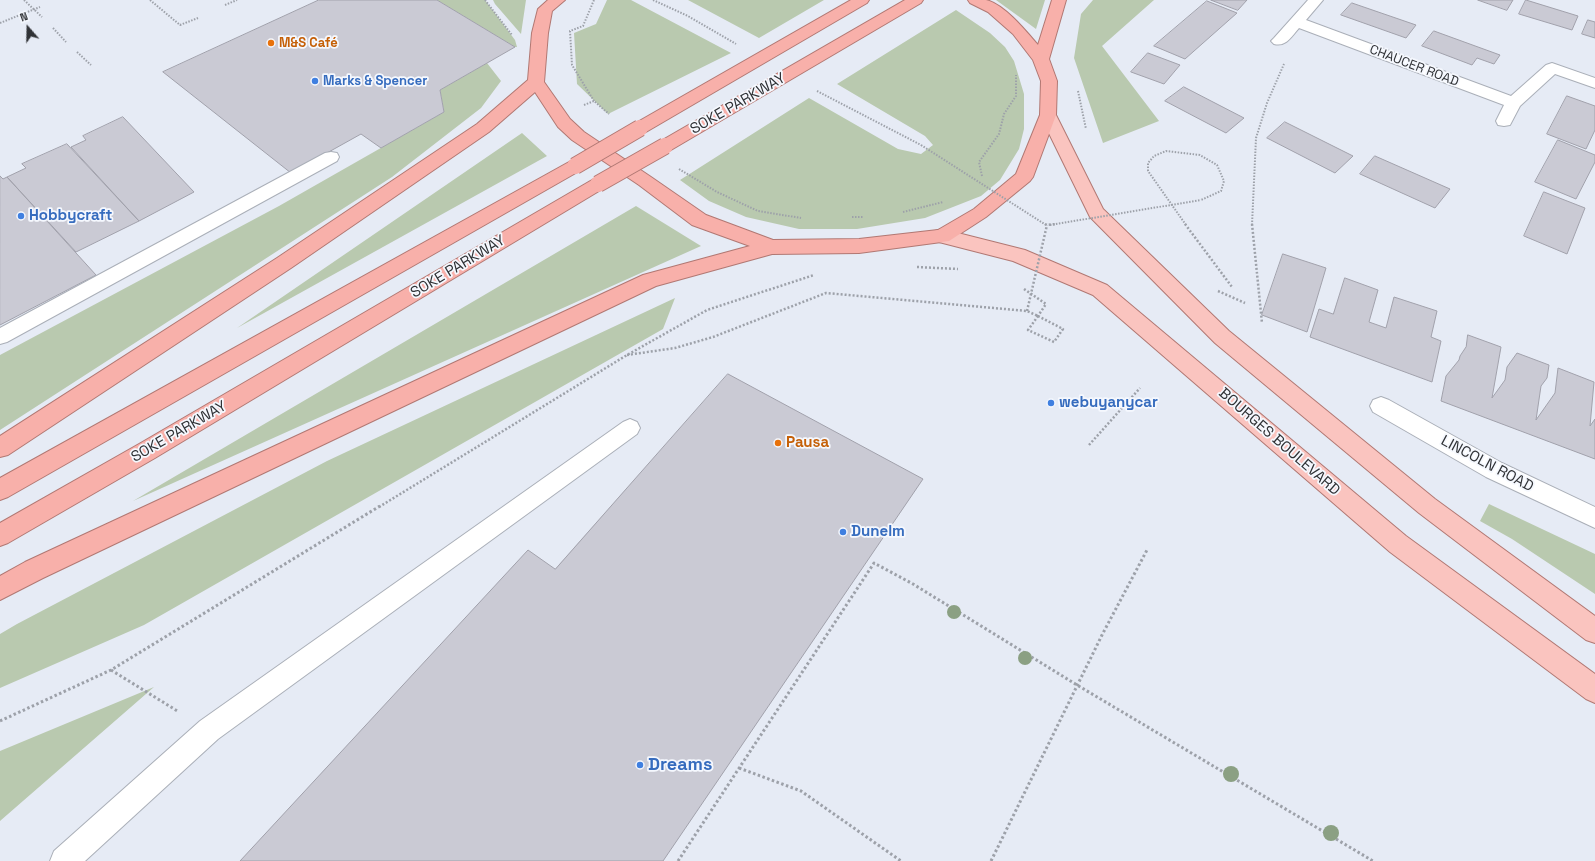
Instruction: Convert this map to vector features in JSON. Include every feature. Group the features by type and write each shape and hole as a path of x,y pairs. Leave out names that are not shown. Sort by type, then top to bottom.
{"highway":[{"path":"558,0 544,5 536,82 564,123 578,136 646,181 700,220 772,247"},
{"name":"SOKE PARKWAY","path":"0,490 575,166 862,0"},
{"name":"SOKE PARKWAY","path":"0,535 147,451 598,184 916,0"},
{"path":"0,589 34,570 650,280 772,247 859,246 942,236 980,213 1024,177 1048,115 1049,81 1041,59 1018,31 993,9 976,0"},
{"path":"1041,59 1059,0"},
{"path":"0,448 284,263 483,128 536,82"}],"main road":[{"path":"1048,115 1096,213 1222,337 1427,506 1595,631"},
{"name":"BOURGES BOULEVARD","path":"942,236 1018,255 1100,290 1398,544 1595,690"}],"street":[{"path":"1279,41 1316,0"},
{"name":"CHAUCER ROAD","path":"1296,22 1513,103"},
{"path":"1504,121 1513,103 1536,84 1552,68 1595,83"},
{"name":"LINCOLN ROAD","path":"1380,406 1494,470 1595,518"}],"lane":[{"path":"0,337 331,158"},
{"path":"64,861 209,730 630,428"}],"path":[{"path":"24,0 42,17"},
{"path":"150,0 180,25 198,18"},
{"path":"225,6 237,0"},
{"path":"485,0 515,40"},
{"path":"594,0 590,6 587,20 583,26 570,31 572,65 594,101 609,115"},
{"path":"653,0 688,16 739,45"},
{"path":"0,23 40,7"},
{"path":"53,28 66,42"},
{"path":"1262,323 1252,230 1256,138 1267,103 1289,50 1279,41"},
{"path":"77,52 91,65"},
{"path":"972,184 983,176 979,162 999,134 1004,114 1016,96 1016,72"},
{"path":"1077,90 1080,96 1087,130"},
{"path":"817,91 921,144 1047,225 1170,205 1178,203 1201,200 1221,191 1224,181 1217,165 1200,155 1166,150 1154,156 1148,163 1148,171 1157,185 1171,204 1176,211 1195,236 1232,287"},
{"path":"558,114 594,101"},
{"path":"673,164 685,174 717,192 758,211 801,218"},
{"path":"899,213 951,200 980,213"},
{"path":"1123,210 1128,216"},
{"path":"846,218 869,216"},
{"path":"1027,311 1047,225"},
{"path":"913,267 959,269 975,272 987,247"},
{"path":"0,721 111,670 627,355 707,310 815,275"},
{"path":"627,355 675,348 712,338 826,293 1027,311 1034,315 1041,318 1056,325 1063,328 1054,342 1028,330 1034,321 1038,316 1046,304 1022,288"},
{"path":"1218,291 1245,303"},
{"path":"1089,445 1140,388"},
{"path":"991,861 1077,685 1147,550"},
{"path":"678,861 874,563 913,584 1077,685 1373,861"},
{"path":"111,670 209,730"},
{"path":"739,768 801,791 901,861"}],"green space":[{"path":"437,0 485,0 515,40 517,47 515,47"},
{"path":"493,0 526,0 521,34 495,4"},
{"path":"607,0 631,0 731,53 608,114 577,84 574,33 596,24"},
{"path":"688,0 824,0 759,38"},
{"path":"996,0 1045,0 1036,29"},
{"path":"1093,0 1154,0 1102,46 1159,121 1103,143 1074,58 1081,14"},
{"path":"956,10 990,33 1005,47 1014,61 1024,94 1024,129 1019,149 1000,180 981,196 925,218 857,229 799,229 746,217 709,201 680,180 809,98 898,149 921,154 933,145 925,136 837,84"},
{"path":"487,63 501,81 481,108 392,177 0,430 0,355 279,206 444,112 440,90"},
{"path":"522,133 547,156 237,328"},
{"path":"636,206 701,246 133,501"},
{"path":"675,298 663,329 144,625 0,688 0,634 17,624 327,461"},
{"path":"1489,504 1595,554 1595,594 1512,539 1480,521"},
{"path":"154,687 0,821 0,751"}],"building":[{"name":"Marks & Spencer","path":"319,0 437,0 515,47 440,90 444,112 381,148 361,134 291,173 163,72"},
{"path":"1211,0 1247,0 1238,10"},
{"path":"1478,0 1513,0 1507,10"},
{"path":"1526,0 1578,16 1572,30 1519,14"},
{"path":"1207,1 1237,13 1185,59 1154,46"},
{"path":"1352,3 1416,25 1406,38 1341,15"},
{"path":"1588,20 1595,22 1595,38 1582,34"},
{"path":"1434,31 1500,55 1494,64 1477,58 1472,65 1422,46"},
{"path":"1148,53 1180,65 1164,84 1131,72"},
{"path":"1184,87 1244,118 1226,133 1165,101"},
{"path":"1567,96 1595,106 1595,130 1586,149 1547,134"},
{"path":"123,117 194,192 139,221 71,147 86,140 83,136"},
{"path":"1285,122 1353,156 1335,173 1267,138"},
{"path":"1558,140 1595,155 1595,162 1576,199 1535,182"},
{"path":"67,144 139,221 76,252 7,177 26,168 22,164"},
{"path":"1375,156 1450,189 1435,208 1360,174"},
{"name":"Hobbycraft","path":"0,176 3,179 7,177 96,275 0,325"},
{"path":"1544,192 1585,208 1567,254 1524,236"},
{"path":"1283,254 1326,268 1307,332 1262,315"},
{"path":"1345,278 1378,290 1369,322 1386,328 1394,297 1437,311 1431,337 1441,341 1432,382 1310,337 1319,309 1333,314"},
{"path":"1468,335 1501,347 1492,398 1505,380 1507,367 1517,353 1549,365 1547,378 1541,386 1536,420 1555,393 1558,368 1594,382 1590,426 1595,419 1595,459 1441,401 1446,376 1459,360 1466,347"},
{"path":"728,374 923,479 663,861 240,861 528,550 555,569"}],"place":[{"name":"M&S Café","path":"271,43"},
{"name":"Marks & Spencer","path":"315,81"},
{"name":"Hobbycraft","path":"21,216"},
{"name":"webuyanycar","path":"1051,403"},
{"name":"Pausa","path":"778,443"},
{"name":"Dunelm","path":"843,532"},
{"name":"Dreams","path":"640,765"}]}
